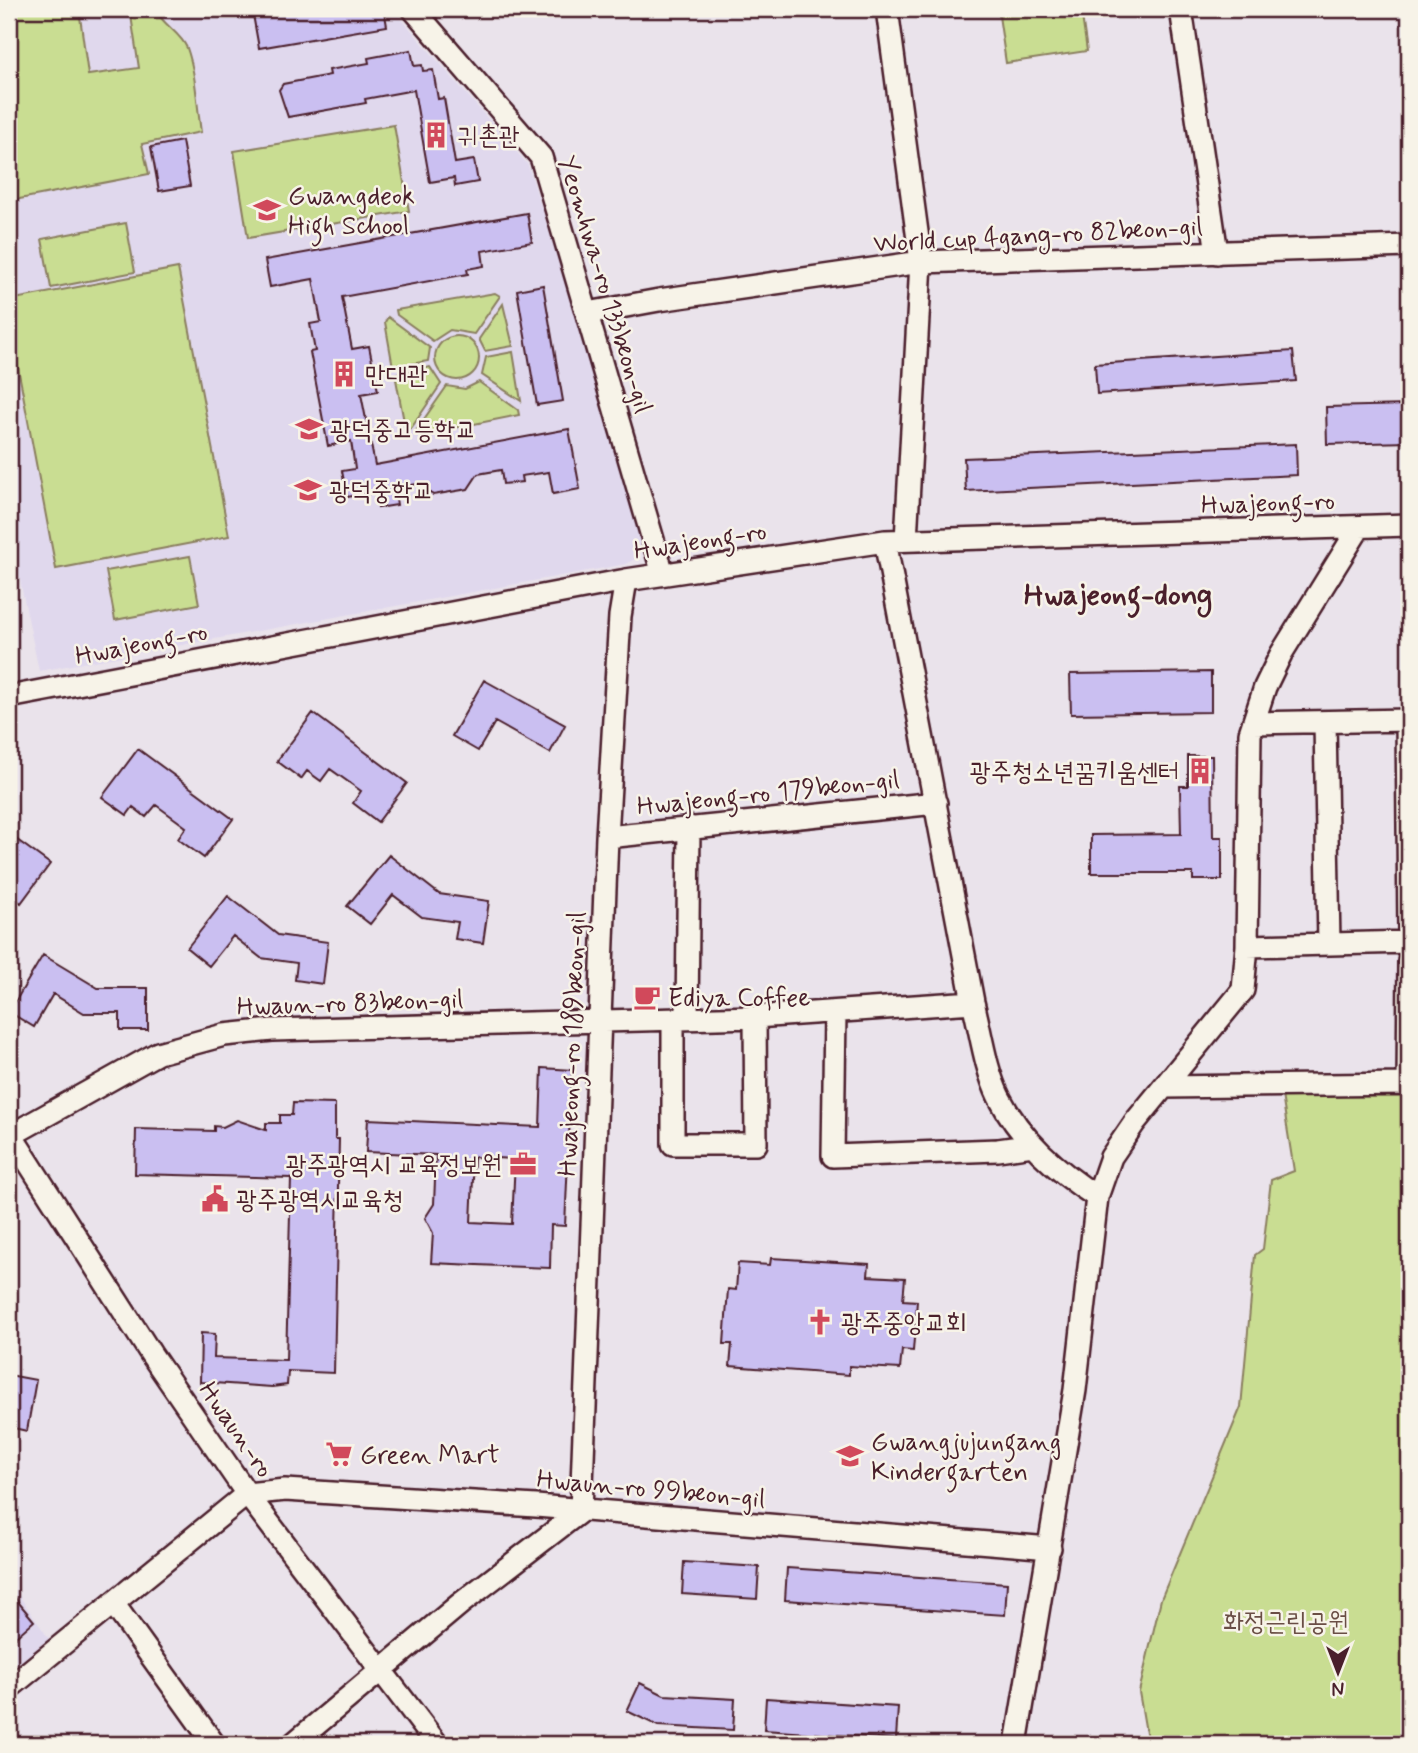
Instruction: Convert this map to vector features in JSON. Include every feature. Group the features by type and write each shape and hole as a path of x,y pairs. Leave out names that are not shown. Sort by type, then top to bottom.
{"street":[{"name":"Yeomhwa-ro 133beon-gil","path":"413,9 541,157 663,574"},
{"name":"Hwajeong-ro 179beon-gil","path":"887,9 921,262 896,540 936,803 973,1002 999,1097 1032,1145 1048,1163 1097,1196"},
{"path":"1181,9 1217,253"},
{"name":"World cup 4gang-ro 82beon-gil","path":"588,313 659,300 921,262 1409,246"},
{"name":"Hwajeong-ro","path":"9,697 626,580 896,540 1409,526"},
{"path":"1016,1744 1075,1390 1097,1196 1111,1157 1135,1122 1243,990 1247,947 1247,761 1252,723 1281,654 1359,528"},
{"name":"Hwajeong-ro 189beon-gil","path":"581,1511 607,837 620,616 626,580"},
{"path":"1252,723 1408,720 1409,931"},
{"path":"1325,722 1329,944"},
{"name":"Hwajeong-ro 179beon-gil","path":"607,837 936,803"},
{"path":"689,827 673,1144 756,1144 755,1017"},
{"path":"1247,947 1409,942"},
{"path":"1165,1087 1409,1084 1409,961"},
{"name":"Hwaun-ro 83beon-gil","path":"10,1133 159,1053 224,1035 272,1030 755,1017 973,1002"},
{"path":"835,1012 833,1156 998,1150 1032,1145"},
{"name":"Hwaun-ro","path":"10,1133 151,1354 247,1494 438,1744"},
{"name":"Hwaun-ro 99beon-gil","path":"247,1494 299,1491 536,1506 1050,1548"},
{"path":"9,1688 247,1494"},
{"path":"293,1744 460,1604 581,1511"},
{"path":"113,1603 214,1744"}],"shaded area":[{"name":"광덕중고등학교","path":"9,9 393,9 528,165 581,332 640,539 638,557 626,564 39,671 9,527"},
{"path":"9,1581 56,1649 9,1688"}],"green space":[{"path":"9,9 79,9 88,75 139,68 130,9 156,9 187,48 201,132 142,144 149,174 9,201"},
{"path":"998,9 1081,9 1087,51 1006,63"},
{"path":"394,125 409,211 248,238 234,151"},
{"path":"126,223 135,272 51,288 42,239"},
{"path":"178,268 229,536 56,569 9,320 9,300"},
{"path":"495,293 500,296 474,334 450,330 433,341 397,315 396,310"},
{"path":"503,304 513,346 485,351 479,339"},
{"path":"388,317 430,348 428,361 393,367 385,322"},
{"path":"457,336 466,337 473,342 478,349 478,367 473,374 466,379 457,380 448,379 441,374 436,367 435,358 436,349 441,342 448,337"},
{"path":"513,352 521,401 482,375 486,357"},
{"path":"430,367 441,384 410,430 405,427 395,374"},
{"path":"479,382 518,410 519,415 419,435 415,432 447,386 465,389"},
{"path":"190,556 199,604 115,620 106,571"},
{"name":"화정근린공원","path":"1282,1095 1409,1097 1409,1744 1148,1744 1139,1692 1161,1599 1241,1407 1255,1255 1263,1249 1271,1180 1294,1171"}],"building":[{"path":"252,9 384,9 387,26 259,48"},
{"path":"411,50 414,66 422,65 423,71 433,70 438,99 444,98 455,163 474,160 478,182 455,186 454,178 430,182 414,90 365,99 366,103 288,117 279,90 283,84 330,75 329,70 369,63 368,58"},
{"path":"182,141 190,186 159,191 151,147"},
{"path":"527,213 532,242 482,251 484,266 467,269 468,274 342,297 352,349 369,346 378,391 361,394 375,465 569,429 580,489 553,494 549,472 521,476 522,482 503,484 501,470 478,474 468,489 433,495 418,484 394,487 397,505 378,508 376,492 347,497 342,471 355,469 351,441 328,446 310,352 315,351 310,324 321,322 313,279 270,287 265,260"},
{"path":"543,285 563,401 537,405 517,290"},
{"path":"1293,351 1296,381 1097,394 1095,364"},
{"path":"1409,405 1409,442 1327,444 1326,407"},
{"path":"1296,444 1297,475 966,491 964,458"},
{"path":"1211,672 1211,712 1071,714 1070,674"},
{"path":"484,680 565,725 550,753 495,722 478,751 452,736"},
{"path":"313,713 407,783 378,822 353,803 361,791 330,769 321,781 307,771 301,779 277,761"},
{"path":"138,749 233,819 204,858 178,839 186,827 156,805 146,817 133,807 127,815 102,797"},
{"path":"1188,756 1212,756 1213,837 1222,837 1222,880 1193,880 1193,873 1091,873 1091,835 1181,834 1180,786 1188,786"},
{"path":"9,834 50,864 21,903 9,894"},
{"path":"389,855 439,894 489,901 483,943 455,939 458,922 422,917 393,895 370,924 347,906"},
{"path":"228,896 278,935 328,942 323,984 295,980 297,963 261,958 233,936 209,966 187,948"},
{"path":"43,955 98,988 148,988 148,1030 120,1030 120,1013 84,1013 53,994 34,1027 9,1012"},
{"path":"542,1068 572,1070 565,1226 551,1225 550,1268 431,1263 433,1233 425,1218 434,1204 436,1155 366,1152 368,1119 540,1127","holes":["474,1157 515,1159 512,1224 471,1222"]},
{"path":"293,1103 335,1104 335,1139 339,1139 334,1373 288,1371 287,1385 272,1387 200,1382 201,1333 215,1334 214,1358 286,1360 291,1178 135,1174 136,1129 214,1131 214,1126 223,1127 237,1120 266,1130 266,1123 280,1123 280,1115 292,1115"},
{"name":"광주중앙교회","path":"771,1258 869,1264 868,1276 905,1278 903,1300 917,1301 913,1351 902,1350 900,1369 849,1366 849,1375 730,1366 732,1344 724,1344 728,1289 736,1290 738,1263 770,1265"},
{"path":"9,1375 36,1380 27,1431 9,1427"},
{"path":"684,1562 759,1567 757,1599 682,1594"},
{"path":"787,1568 1007,1583 1005,1615 785,1600"},
{"path":"9,1591 34,1621 9,1643"},
{"path":"640,1683 664,1695 735,1699 733,1730 658,1726 627,1711"},
{"path":"766,1698 898,1707 896,1739 764,1730"}],"place":[{"name":"귀촌관","path":"436,135"},
{"name":"Gwangdeok High School","path":"267,210"},
{"name":"만대관","path":"344,374"},
{"name":"광덕중고등학교","path":"309,429"},
{"name":"광덕중학교","path":"308,490"},
{"name":"광주청소년꿈키움센터","path":"1200,771"},
{"name":"Ediya Coffee","path":"647,997"},
{"name":"광주광역시 교육정보원","path":"523,1164"},
{"name":"광주광역시교육청","path":"215,1199"},
{"name":"광주중앙교회","path":"820,1322"},
{"name":"Green Mart","path":"339,1454"},
{"name":"Gwangjujungang Kindergarten","path":"850,1456"}],"district":[{"name":"Hwajeong-dong","path":"1118,594"}]}
